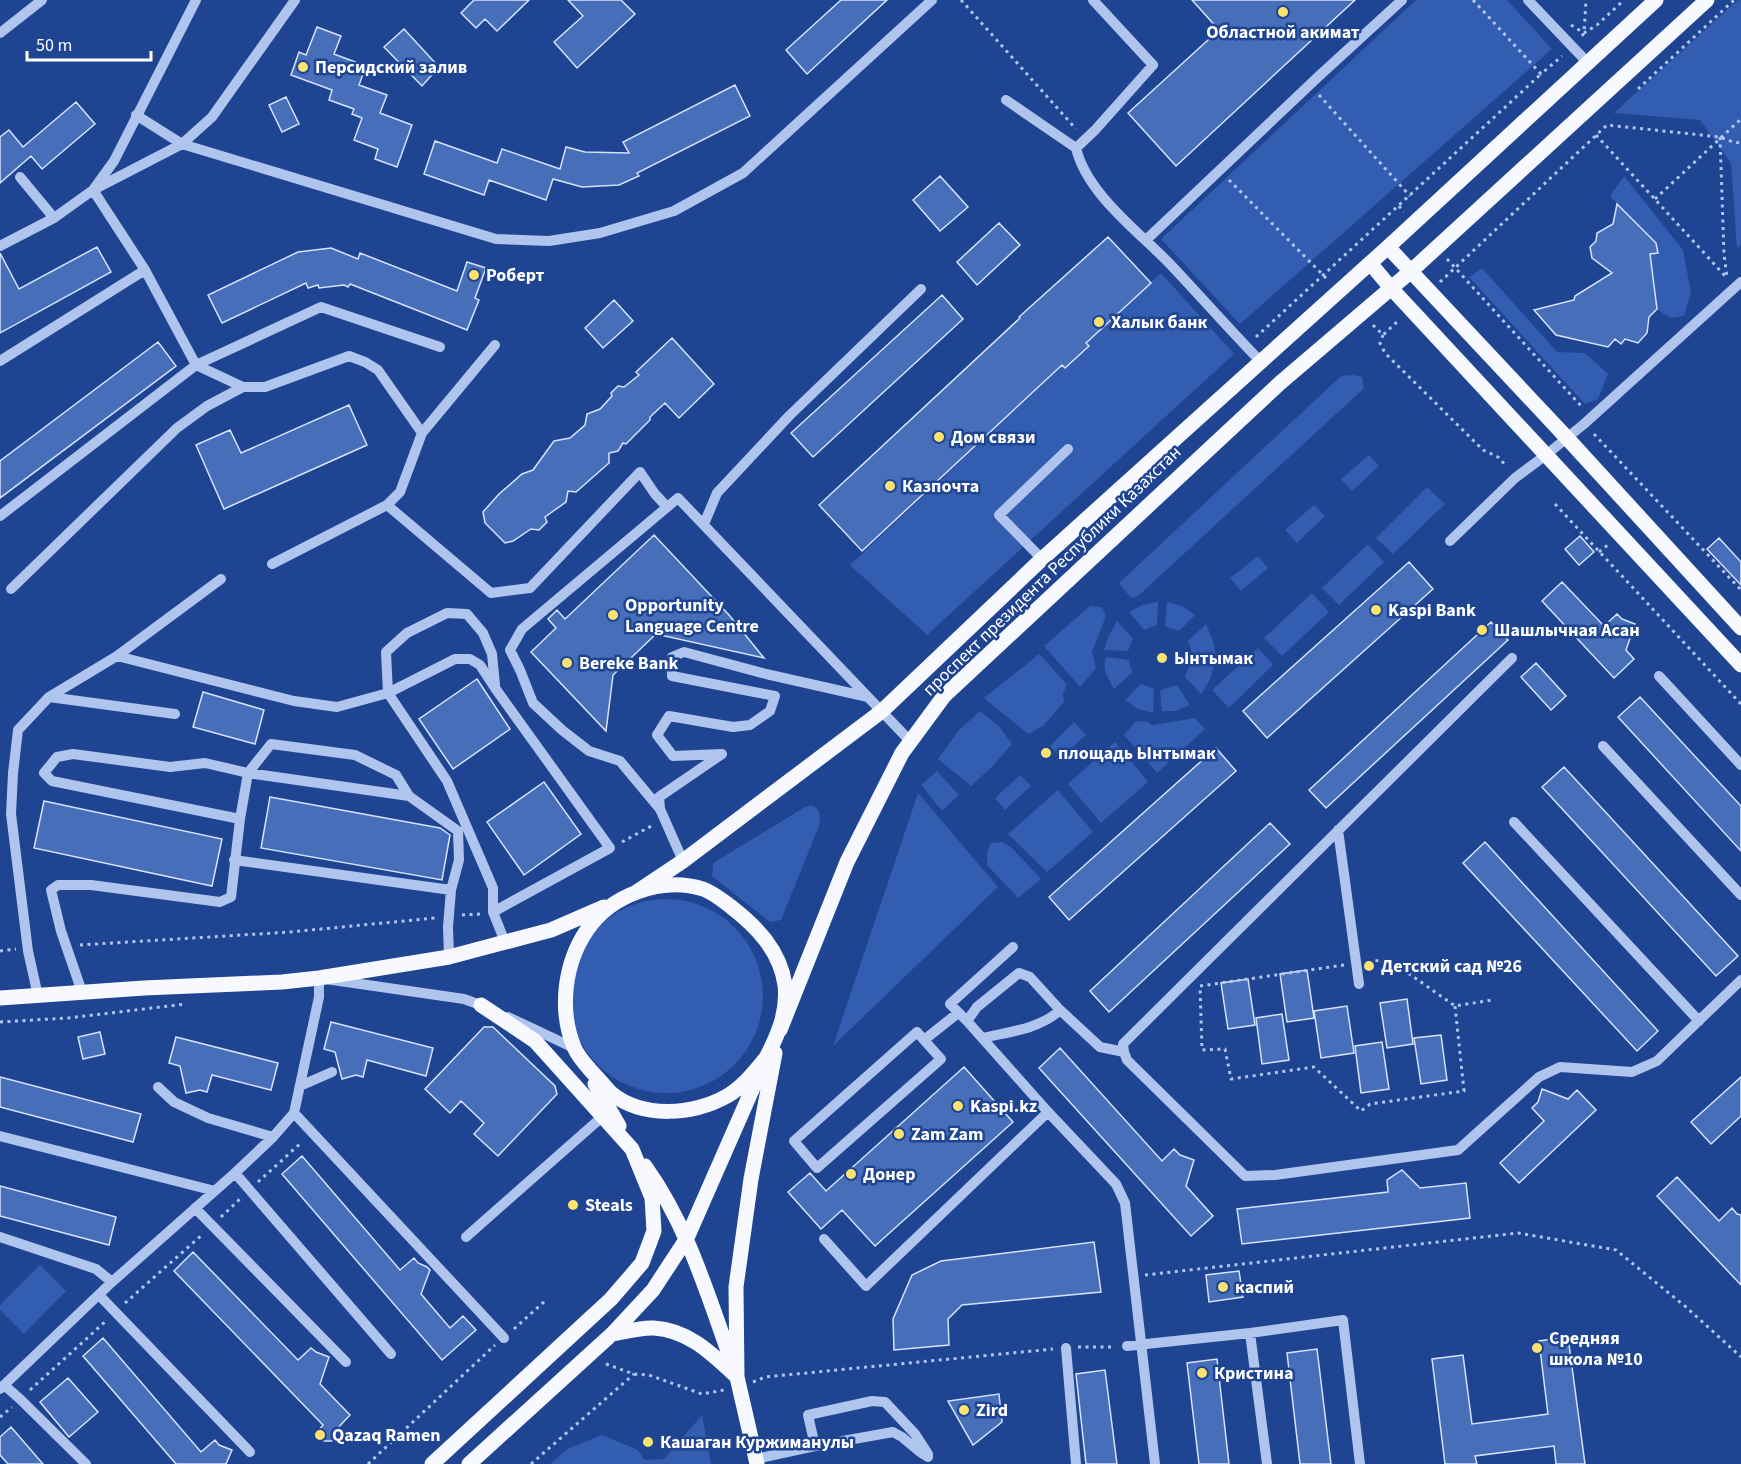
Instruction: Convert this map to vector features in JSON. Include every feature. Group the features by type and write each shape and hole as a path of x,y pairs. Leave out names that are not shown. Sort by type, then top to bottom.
{"main road":[{"path":"757,1461 738,1382 687,1238 662,1190 632,1149 577,1053 567,1023 565,998 568,974 575,951 588,930 604,911 683,861 882,711 1042,559 1388,247 1656,0"},
{"name":"проспект президента Республики Казахстан","path":"779,1033 847,862 902,753 944,696 1280,383 1410,272 1707,0"},
{"path":"1388,247 1741,628"},
{"path":"1370,263 1390,288 1741,665"},
{"path":"1261,362 1280,383"},
{"path":"0,998 320,978 449,957 551,930 629,895 659,886 684,885 705,889 752,923 766,940 778,962 785,985 785,1005 751,1179 736,1287 738,1382"},
{"path":"432,1464 610,1299 642,1263 654,1231 651,1198 632,1149 535,1041 481,1005"},
{"path":"469,1464 612,1334 653,1290 687,1238 779,1033"},
{"path":"577,1053 612,1093 633,1106 663,1112 687,1110 727,1096 743,1084 766,1058"},
{"path":"612,1334 653,1328 684,1334 705,1347 738,1382"}],"street":[{"path":"0,33 42,0"},
{"path":"93,190 114,161 196,0"},
{"path":"0,246 54,218 93,190 182,144 212,117 295,0"},
{"path":"136,115 182,144 496,239 549,241 600,233 674,211 743,173 932,0"},
{"path":"1076,148 1153,65 1093,0"},
{"path":"1146,240 1402,0"},
{"path":"1527,0 1588,63"},
{"path":"1006,100 1076,148 1079,161 1098,192 1261,362"},
{"path":"20,177 54,218"},
{"path":"93,190 145,270 196,364 243,387 265,387 350,356 378,370 422,433"},
{"path":"0,361 145,270"},
{"path":"1450,541 1515,478 1584,424 1741,282"},
{"path":"704,524 717,493 790,415 921,289"},
{"path":"0,516 196,364 321,307 440,347"},
{"path":"272,564 387,505 400,492 422,433 495,345"},
{"path":"11,589 177,428 207,406 243,387"},
{"path":"1042,559 999,515 1068,449"},
{"path":"387,505 491,594 530,588 640,472 667,507"},
{"path":"662,814 620,761 589,751 533,703 510,650 522,629 678,498 910,741"},
{"path":"38,996 28,949 11,814 18,730 49,697 117,656 221,579"},
{"path":"495,688 492,654 483,633 467,614 447,613 407,633 386,652 388,693 447,781 494,888 493,912 505,942"},
{"path":"683,861 662,814 659,797 722,754 673,756 657,735 669,716 733,727 750,725 770,711 775,696 672,676 672,657 684,652 766,674 868,697"},
{"path":"117,656 294,701 337,706 388,693 455,659 470,659 480,665 610,848 493,912"},
{"path":"1512,658 1123,1044 1127,1060 1245,1176 1275,1175 1458,1150 1539,1077 1560,1067 1632,1072 1657,1061 1741,980"},
{"path":"1659,676 1741,765"},
{"path":"49,697 175,714"},
{"path":"82,992 66,946 51,890 58,885 91,885 220,902 231,897 234,860 248,773 271,744 355,755 396,775 409,796 458,831 459,860 451,890 449,957"},
{"path":"1603,746 1741,895"},
{"path":"240,819 52,782 44,773 57,757 73,754 170,766 206,763 248,773 409,796"},
{"path":"1514,822 1699,1021"},
{"path":"1338,830 1359,984"},
{"path":"234,860 451,890"},
{"path":"1013,947 950,1004 1116,1184 1125,1203 1155,1464"},
{"path":"967,1021 977,1007 1019,973 1030,977 1060,1010 1100,1047 1124,1052"},
{"path":"86,1464 20,1399 2,1387 112,1282 235,1173 273,1137 294,1113 319,998 320,978 464,999 481,1005 577,1053"},
{"path":"983,1038 1051,1019 1060,1010"},
{"path":"924,1040 958,1013"},
{"path":"917,1032 924,1040 941,1059 817,1168 794,1141 917,1032"},
{"path":"300,1086 332,1072"},
{"path":"158,1087 174,1102 208,1118 273,1137"},
{"path":"824,1239 866,1286 1048,1112"},
{"path":"294,1113 504,1338"},
{"path":"466,1238 602,1117"},
{"path":"0,1136 215,1191"},
{"path":"235,1173 391,1354"},
{"path":"195,1208 346,1362"},
{"path":"0,1237 96,1269 112,1282"},
{"path":"99,1295 250,1452"},
{"path":"1127,1346 1343,1320 1360,1464"},
{"path":"1250,1333 1267,1464"},
{"path":"1066,1348 1076,1464"},
{"path":"816,1446 808,1414 872,1401 885,1402 915,1434 931,1460"},
{"path":"757,1461 816,1446 893,1432 931,1460"}],"path":[{"path":"961,0 1085,139"},
{"path":"1473,0 1541,74"},
{"path":"1584,33 1586,0"},
{"path":"1246,346 1572,47 1584,33 1598,25 1624,0"},
{"path":"1638,89 1734,0"},
{"path":"1568,22 1584,33"},
{"path":"1310,84 1410,196"},
{"path":"1655,199 1741,119"},
{"path":"1596,135 1728,279 1724,254 1720,137"},
{"path":"1399,206 1415,222"},
{"path":"1437,247 1582,408 1584,424 1741,590"},
{"path":"1383,335 1380,343 1385,353 1483,450 1498,457 1515,478"},
{"path":"1555,504 1741,704"},
{"path":"610,848 662,814"},
{"path":"66,946 290,932 493,912"},
{"path":"0,951 28,949"},
{"path":"1455,1006 1464,1091 1370,1104 1361,1111 1314,1067 1231,1079 1225,1049 1202,1050 1200,986 1388,959 1455,1006 1492,1000"},
{"path":"0,1022 68,1018 196,1002"},
{"path":"0,1417 212,1226 312,1132"},
{"path":"1134,1276 1518,1233 1616,1250 1686,1307 1741,1357"},
{"path":"368,1464 546,1300"},
{"path":"606,1364 634,1374 649,1375 702,1394 738,1382 765,1377 1066,1348 1127,1346"},
{"path":"531,1464 634,1374"}],"shaded area":[{"path":"1416,0 1507,0 1552,49 1240,324 1161,239"},
{"path":"1738,0 1741,0 1741,245 1737,248 1731,163 1700,120 1614,113"},
{"path":"1624,176 1683,250 1691,292 1684,316 1670,318 1657,309 1650,254 1658,253 1656,244 1610,196"},
{"path":"1482,268 1557,352 1585,353 1608,374 1598,399 1585,404 1469,277"},
{"path":"1161,273 1234,354 927,635 850,565"},
{"path":"1341,376 1362,377 1364,388 1138,596 1131,598 1119,583"},
{"path":"1369,455 1379,466 1352,491 1341,479"},
{"path":"1427,487 1445,504 1393,554 1376,538"},
{"path":"1314,505 1325,516 1297,543 1285,530"},
{"path":"1368,544 1384,562 1339,605 1322,588"},
{"path":"1258,556 1268,568 1241,591 1230,578"},
{"path":"1312,593 1329,612 1282,656 1264,638"},
{"path":"1158,602 1157,625 1144,630 1129,612 1142,605"},
{"path":"1167,602 1182,606 1195,615 1179,631 1165,626"},
{"path":"1090,606 1102,607 1106,616 1092,652 1096,668 1080,687 1044,646"},
{"path":"1117,621 1133,638 1128,651 1104,650"},
{"path":"1206,624 1216,657 1193,657 1188,641"},
{"path":"1258,648 1273,665 1229,708 1212,690"},
{"path":"1039,654 1067,684 1063,694 1064,702 1043,726 1028,734 984,698"},
{"path":"1106,657 1129,660 1132,673 1114,689 1105,670"},
{"path":"1190,664 1214,665 1210,680 1201,694 1185,677"},
{"path":"1141,684 1154,689 1153,713 1138,709 1125,700"},
{"path":"1177,685 1190,705 1175,711 1162,711 1160,690"},
{"path":"980,711 999,726 1012,744 971,786 938,759 959,730"},
{"path":"1195,718 1205,729 1157,773 1124,735 1136,721 1148,722 1152,725"},
{"path":"1074,722 1086,735 1061,758 1050,746"},
{"path":"1115,742 1148,782 1101,823 1068,784"},
{"path":"937,771 959,795 942,811 921,785"},
{"path":"1020,775 1031,786 1005,810 995,798"},
{"path":"1058,790 1093,832 1047,872 1008,834"},
{"path":"918,793 998,887 833,1046"},
{"path":"810,805 819,813 819,826 781,920 770,922 712,876 713,863"},
{"path":"1002,842 1011,847 1041,879 1018,898 987,865 987,852 991,843"},
{"path":"666,899 694,903 712,911 727,921 741,935 759,968 763,996 759,1024 751,1042 741,1057 727,1071 694,1089 666,1093 638,1089 620,1081 605,1071 591,1057 573,1024 569,996 573,968 581,950 591,935 605,921 638,903"},
{"path":"40,1265 66,1291 24,1334 0,1310 0,1305"},
{"path":"702,1415 711,1464 550,1464 569,1448 602,1435 638,1450 645,1460 664,1459"}],"building":[{"path":"474,0 529,0 497,31 485,19 476,28 461,13"},
{"path":"568,0 621,0 635,14 577,68 554,42 583,16"},
{"path":"841,0 887,0 807,74 786,50"},
{"path":"1192,0 1355,0 1176,166 1128,113 1219,30"},
{"path":"317,27 341,36 334,54 366,66 359,85 387,95 380,113 412,125 397,167 375,159 378,149 354,140 362,118 352,114 354,109 329,100 332,90 291,75 299,52 306,55"},
{"path":"404,29 439,67 422,86 384,47"},
{"path":"735,85 750,116 637,173 639,176 619,185 582,187 553,179 546,200 489,180 484,195 424,174 435,141 497,163 502,149 560,169 566,147 585,152 629,153 623,142"},
{"path":"286,97 299,124 282,132 269,105"},
{"path":"76,102 95,124 42,169 31,156 0,183 0,137 9,130 23,147"},
{"path":"940,176 968,207 940,231 913,200"},
{"path":"1617,204 1656,243 1658,253 1650,254 1657,309 1649,317 1647,333 1638,343 1625,339 1621,344 1615,339 1608,347 1556,335 1534,310 1574,300 1575,296 1612,273 1592,258 1590,247 1596,241 1597,233 1613,224"},
{"path":"999,223 1020,245 977,285 957,262"},
{"name":"Дом связи","path":"1108,237 1151,283 1086,343 1089,346 1065,368 1062,365 862,551 819,505 1019,317"},
{"path":"97,247 111,272 0,333 0,253 19,289"},
{"path":"331,248 358,259 360,253 457,291 467,262 486,268 475,298 479,300 467,330 350,284 348,287 344,285 319,288 318,285 308,288 306,283 222,323 208,295 298,252"},
{"path":"942,295 963,319 813,457 791,433"},
{"path":"614,300 633,321 603,348 585,328"},
{"path":"672,338 714,384 679,418 665,403 626,444 623,443 618,451 609,453 609,463 576,492 568,491 566,502 545,517 547,522 539,530 531,529 513,541 505,543 485,523 483,512 522,474 533,470 554,441 570,438 585,425 587,414 600,409 618,386 624,387 639,375 636,372"},
{"path":"158,342 176,366 0,498 0,461"},
{"path":"349,405 367,445 224,509 196,445 230,430 241,453"},
{"path":"654,535 729,615 764,658 656,634 613,675 606,731 531,652 556,628 548,619 557,610 565,619"},
{"path":"1580,536 1594,552 1579,565 1565,549"},
{"path":"1719,538 1741,562 1741,585 1707,549"},
{"path":"1409,562 1433,589 1267,738 1243,711"},
{"path":"1562,582 1604,626 1617,614 1622,619 1635,624 1626,650 1634,659 1614,678 1542,601"},
{"path":"1491,622 1508,640 1326,808 1309,790"},
{"path":"1536,663 1566,696 1551,710 1521,677"},
{"path":"477,679 510,729 453,769 419,719"},
{"path":"203,692 264,710 255,744 193,727"},
{"path":"1640,697 1741,806 1741,851 1618,717"},
{"path":"1216,748 1236,771 1069,920 1049,897"},
{"path":"1564,767 1738,956 1716,976 1542,787"},
{"path":"544,782 581,834 524,875 487,822"},
{"path":"270,797 440,828 450,835 442,880 261,848"},
{"path":"44,801 222,839 212,886 34,848"},
{"path":"1270,823 1290,844 1109,1012 1090,991"},
{"path":"1485,842 1658,1031 1637,1051 1463,863"},
{"path":"1307,970 1314,1018 1287,1022 1280,974"},
{"path":"1248,979 1255,1025 1228,1029 1221,983"},
{"path":"1407,999 1413,1044 1387,1048 1380,1003"},
{"path":"1347,1006 1354,1053 1321,1058 1314,1011"},
{"path":"1282,1014 1289,1060 1262,1064 1256,1018"},
{"path":"331,1022 433,1048 426,1076 367,1060 363,1077 356,1075 342,1079 335,1052 324,1049"},
{"path":"484,1027 493,1027 555,1086 557,1094 498,1156 474,1134 484,1123 461,1101 450,1113 425,1089"},
{"path":"100,1032 105,1054 83,1059 78,1037"},
{"path":"1441,1035 1447,1080 1421,1084 1414,1038"},
{"path":"176,1037 278,1063 271,1090 212,1075 207,1092 200,1090 186,1093 180,1066 169,1063"},
{"path":"1382,1042 1389,1089 1361,1093 1355,1046"},
{"path":"1060,1048 1162,1161 1174,1149 1180,1155 1194,1160 1186,1186 1213,1216 1191,1236 1039,1068"},
{"path":"964,1067 1013,1122 875,1246 842,1210 821,1229 788,1192 810,1173 826,1191"},
{"path":"0,1077 141,1114 133,1142 0,1107"},
{"path":"1741,1077 1741,1116 1711,1144 1691,1122"},
{"path":"1542,1089 1568,1099 1577,1090 1596,1110 1519,1183 1500,1163 1544,1121 1532,1108 1538,1102"},
{"path":"302,1156 400,1270 414,1258 430,1270 421,1294 450,1328 463,1316 476,1330 442,1360 282,1174"},
{"path":"1402,1170 1420,1188 1466,1183 1470,1218 1242,1244 1237,1209 1388,1192 1387,1180"},
{"path":"1677,1177 1719,1221 1732,1208 1741,1215 1741,1285 1657,1196"},
{"path":"0,1186 116,1217 109,1245 0,1216"},
{"path":"1094,1242 1101,1292 962,1305 948,1319 949,1345 894,1350 893,1319 912,1275 941,1261"},
{"path":"193,1252 298,1360 311,1348 329,1357 320,1384 350,1415 335,1431 338,1435 332,1441 324,1441 316,1434 323,1425 174,1271"},
{"path":"1239,1271 1243,1297 1209,1302 1206,1275"},
{"path":"1568,1337 1585,1464 1556,1464 1554,1446 1475,1456 1477,1464 1445,1464 1432,1359 1463,1355 1472,1424 1548,1414 1539,1341"},
{"path":"103,1338 201,1452 215,1440 219,1445 232,1450 226,1464 176,1464 83,1356"},
{"path":"1317,1349 1331,1464 1300,1464 1287,1353"},
{"path":"1217,1359 1229,1464 1199,1464 1187,1363"},
{"path":"1105,1370 1117,1464 1086,1464 1076,1374"},
{"path":"68,1378 98,1412 69,1437 40,1402"},
{"path":"999,1394 1002,1422 973,1445 948,1401"},
{"path":"11,1427 43,1464 8,1464 0,1455 0,1437"}],"place":[{"name":"Областной акимат","path":"1283,12"},
{"name":"Персидский залив","path":"303,67"},
{"name":"Роберт","path":"474,275"},
{"name":"Халык банк","path":"1099,322"},
{"name":"Дом связи","path":"939,437"},
{"name":"Казпочта","path":"890,486"},
{"name":"Kaspi Bank","path":"1376,610"},
{"name":"Opportunity Language Centre","path":"613,615"},
{"name":"Шашлычная Асан","path":"1482,630"},
{"name":"Ынтымак","path":"1162,658"},
{"name":"Bereke Bank","path":"567,663"},
{"name":"площадь Ынтымак","path":"1046,753"},
{"name":"Детский сад №26","path":"1369,966"},
{"name":"Kaspi.kz","path":"958,1106"},
{"name":"Zam Zam","path":"899,1134"},
{"name":"Донер","path":"851,1174"},
{"name":"Steals","path":"573,1205"},
{"name":"каспий","path":"1223,1287"},
{"name":"Средняя школа №10","path":"1537,1348"},
{"name":"Кристина","path":"1202,1373"},
{"name":"Zird","path":"964,1410"},
{"name":"Qazaq Ramen","path":"320,1435"},
{"name":"Кашаган Куржиманулы","path":"648,1442"}]}
